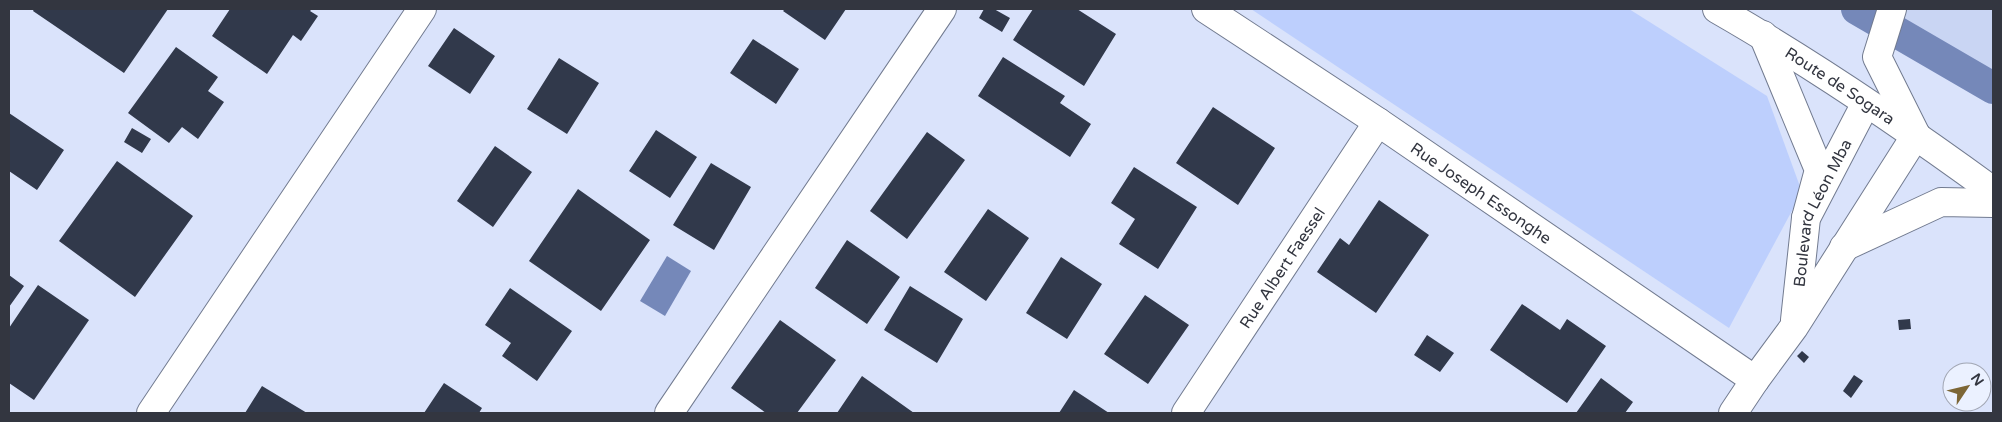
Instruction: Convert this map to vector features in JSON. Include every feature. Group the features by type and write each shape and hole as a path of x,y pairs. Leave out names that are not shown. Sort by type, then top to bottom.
{"street":[{"path":"152,413 422,9"},
{"path":"669,413 942,9"},
{"name":"Rue Joseph Essonghe","path":"1206,9 1378,122 1755,380"},
{"name":"Route de Sogara","path":"1717,9 1764,36 1916,135 1993,191"},
{"path":"1892,9 1877,57 1916,135"},
{"path":"1764,36 1819,170 1806,218"},
{"path":"1866,103 1891,83"},
{"name":"Boulevard Léon Mba","path":"1794,327 1806,218 1866,103"},
{"name":"Rue Albert Faessel","path":"1186,413 1378,122"},
{"name":"Boulevard Léon Mba","path":"1733,413 1794,327 1916,135"},
{"path":"1844,247 1941,202 1993,203"}],"shaded area":[{"path":"1251,9 1629,9 1767,96 1802,192 1729,328"},
{"path":"1844,9 1993,9 1993,90"},
{"path":"667,256 691,271 665,316 640,301"}],"building":[{"path":"34,9 168,9 124,73 33,11"},
{"path":"230,9 312,9 310,11 318,16 301,41 293,35 267,74 212,36"},
{"path":"785,9 846,9 825,40 783,11"},
{"path":"984,9 994,9 1010,18 1002,32 979,18"},
{"path":"1033,9 1077,9 1116,34 1084,86 1013,40"},
{"path":"454,28 495,56 470,94 428,66"},
{"path":"753,39 799,69 776,104 730,73"},
{"path":"176,47 218,77 208,91 224,102 198,139 182,127 169,143 128,113"},
{"path":"1003,57 1065,96 1060,103 1091,124 1070,157 978,96"},
{"path":"559,58 599,83 567,134 527,109"},
{"path":"1213,107 1275,148 1238,205 1176,163"},
{"path":"9,113 64,150 37,190 9,171"},
{"path":"132,128 151,139 142,153 124,142"},
{"path":"656,130 697,157 670,198 629,171"},
{"path":"927,132 965,160 907,239 870,211"},
{"path":"495,146 532,172 493,227 457,201"},
{"path":"117,161 193,216 135,297 59,241"},
{"path":"711,163 751,187 714,250 673,225"},
{"path":"1134,167 1197,207 1158,269 1119,244 1135,219 1111,203"},
{"path":"578,189 650,240 601,311 529,261"},
{"path":"1379,200 1429,235 1376,313 1317,272 1340,238 1349,245"},
{"path":"988,209 1029,238 986,301 944,272"},
{"path":"847,240 900,277 867,324 815,288"},
{"path":"1061,257 1102,284 1067,339 1026,313"},
{"path":"9,275 24,286 9,307"},
{"path":"38,285 89,320 34,400 9,383 9,328"},
{"path":"910,286 963,319 937,363 884,330"},
{"path":"510,288 572,331 537,381 502,356 511,343 485,325"},
{"path":"1145,295 1189,325 1148,384 1104,354"},
{"path":"1522,304 1560,330 1567,319 1606,346 1567,403 1490,350"},
{"path":"1910,319 1911,329 1899,330 1898,320"},
{"path":"780,320 836,360 797,413 766,413 731,388"},
{"path":"1427,335 1454,353 1440,372 1414,355"},
{"path":"1802,351 1809,357 1804,363 1797,356"},
{"path":"1854,375 1863,381 1851,398 1843,391"},
{"path":"862,376 914,413 837,413"},
{"path":"1601,378 1633,402 1625,413 1576,413"},
{"path":"444,383 482,408 479,413 424,413"},
{"path":"262,386 307,413 245,413"},
{"path":"1074,390 1109,413 1059,413"}],"waterway":[{"path":"1857,9 1993,88"}]}
